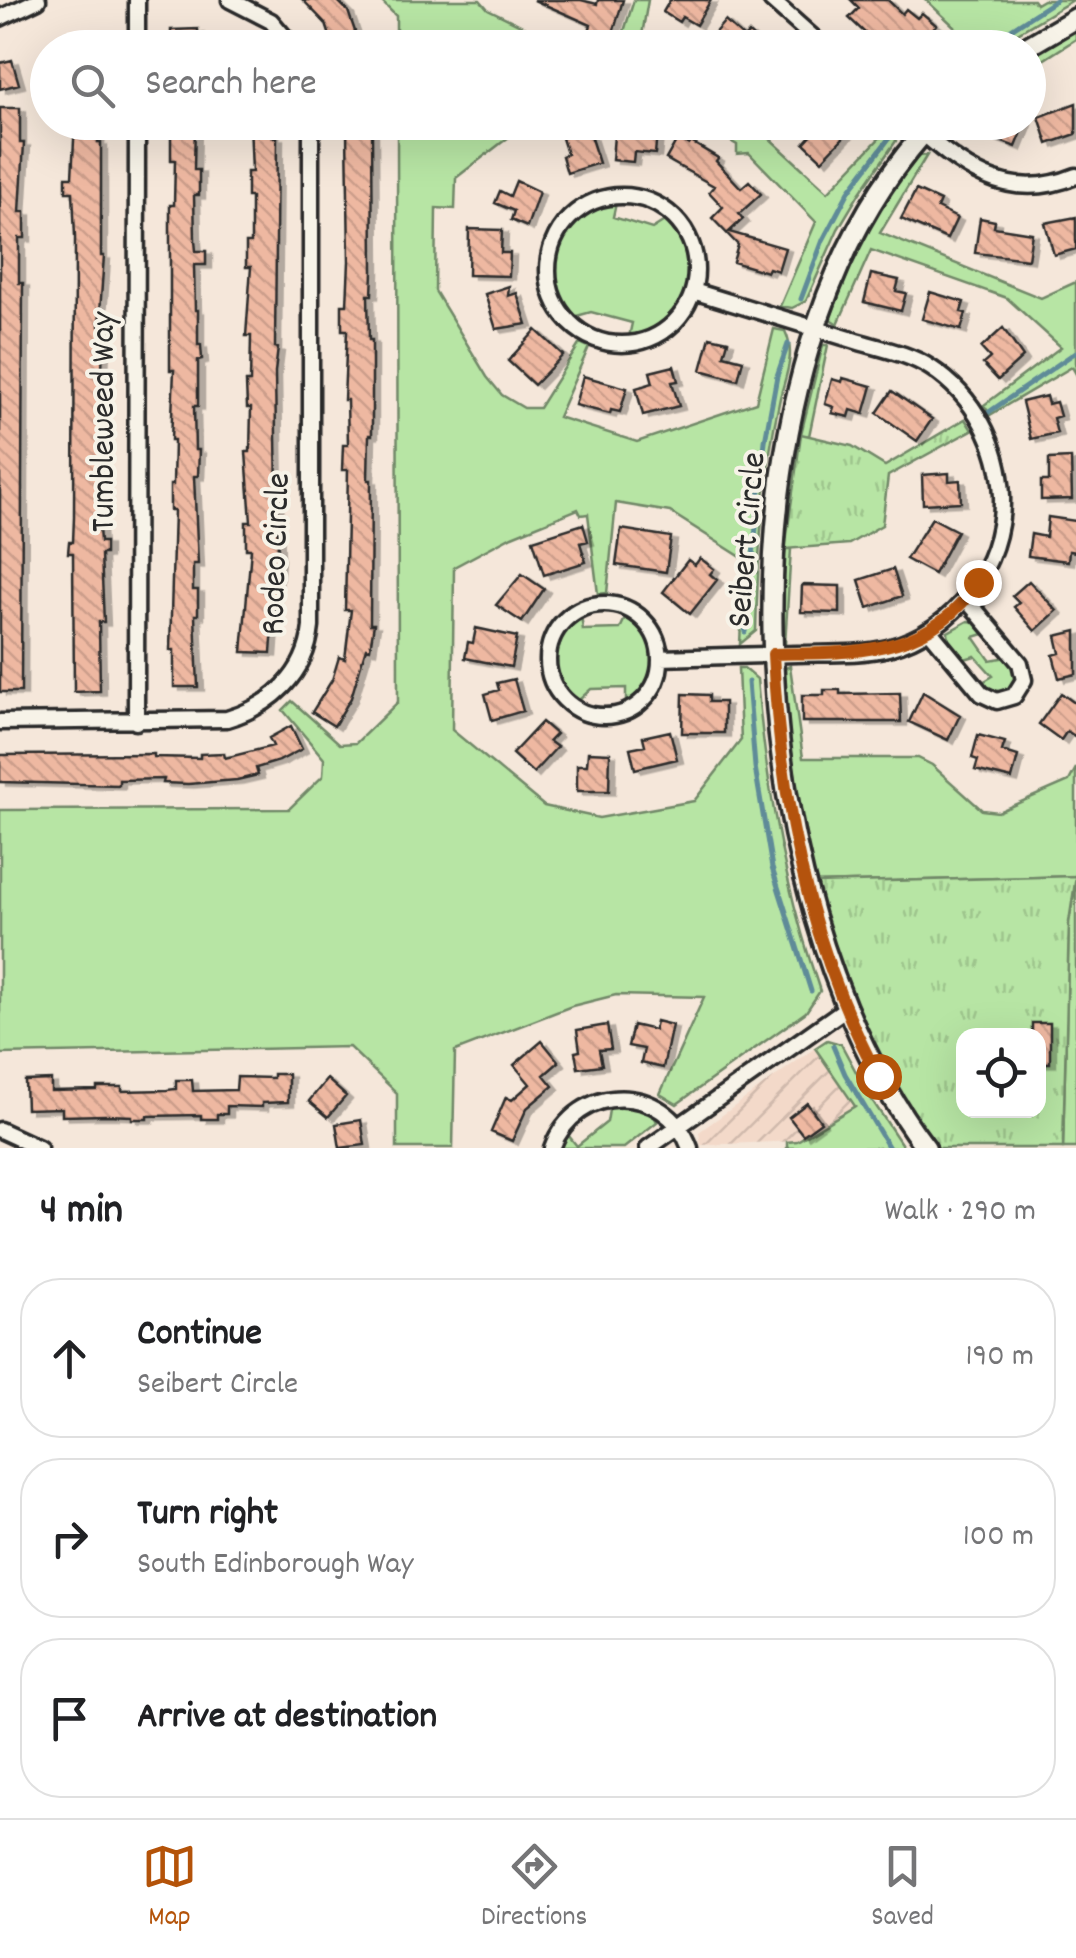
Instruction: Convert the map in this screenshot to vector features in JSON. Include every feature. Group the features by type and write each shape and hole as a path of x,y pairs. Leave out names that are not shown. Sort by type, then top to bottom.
{"street":[{"path":"0,18 38,0"},
{"path":"136,30 137,0"},
{"path":"230,0 271,21 279,30"},
{"path":"770,0 804,30"},
{"path":"1046,36 1076,18"},
{"name":"Tumbleweed Way","path":"136,140 136,722"},
{"name":"Rodeo Circle","path":"0,722 217,721 252,711 286,685 297,670 308,646 311,627 311,140"},
{"name":"Seibert Circle","path":"914,140 856,231 836,272 816,329 798,399 782,489 774,573 773,654 778,740 793,832 816,923 845,1008 886,1091 926,1148"},
{"path":"936,140 959,164 989,179 1031,186 1076,176"},
{"path":"612,196 638,198 662,208 686,232 696,266 693,291 680,316 659,334 633,343 606,342 580,331 556,304 548,278 550,250 562,226 580,208 612,196"},
{"path":"660,658 870,651 900,644 929,630 966,599 991,556 1002,509 997,458 979,418 958,390 923,363 693,291"},
{"path":"929,630 982,694 997,701 1014,696 1024,680 1020,662 966,599"},
{"path":"600,604 616,605 638,615 654,634 660,658 655,683 646,698 625,712 608,716 583,712 562,698 552,684 548,658 554,634 563,621 576,611 600,604"},
{"path":"648,1148 845,1008"},
{"path":"552,1148 571,1117 588,1105 607,1098 627,1097 665,1112 679,1126 690,1148"},
{"path":"0,1130 39,1148"}],"shaded area":[{"path":"815,1048 855,1106 797,1141 701,1145 699,1132"}],"green space":[{"path":"380,0 480,0 488,9 531,30 396,30 396,16"},
{"path":"634,0 648,0 643,30 624,30"},
{"path":"926,0 1033,0 1036,4 1043,0 1073,0 1023,30 958,30"},
{"path":"1076,28 1076,39 1046,58 1046,45"},
{"path":"397,140 505,140 456,178 455,209 436,208 435,291 502,395 524,408 539,408 580,343 589,347 558,417 637,442 756,402 774,329 785,331 789,364 765,485 756,631 740,644 744,559 670,512 616,503 607,593 598,594 588,514 581,515 578,509 512,536 454,567 452,730 544,806 599,818 694,801 741,740 738,668 744,668 757,679 779,837 820,991 806,1012 677,1104 660,1094 704,997 616,995 572,1006 455,1051 453,1148 397,1148 397,1093 349,1047 0,1054 0,810 289,809 323,776 324,759 283,710 292,701 340,744 356,743 398,702"},
{"path":"729,140 771,140 828,192 878,140 896,140 838,229 806,301 792,308 780,306 816,222 749,153 737,154 737,145"},
{"path":"927,155 880,233 1041,298 1076,282 1076,374 1072,367 990,415 984,405 1061,347 1007,298 871,250 838,324 830,319 858,247 876,214 918,156"},
{"path":"616,203 613,217 652,229 666,220 680,235 690,261 690,277 680,306 659,328 645,334 629,337 632,323 591,312 573,317 555,282 557,248 565,233 592,209"},
{"path":"823,345 828,345 809,436 801,434"},
{"path":"965,419 972,430 888,476 882,525 849,544 785,549 801,434 852,446 885,466"},
{"path":"785,549 791,549 785,644 782,641"},
{"path":"627,614 646,632 651,644 653,668 649,680 633,701 626,702 626,688 591,689 574,701 556,667 554,655 560,632 581,615 583,630 620,629"},
{"path":"968,621 987,633 974,637 990,660 1007,657 1014,669 1014,684 1000,696 991,694 981,683 993,676 975,656 961,660 949,644 948,632"},
{"path":"790,666 803,758 918,758 932,765 982,810 998,812 1069,781 1076,768 1076,876 815,883 788,723 783,669"},
{"path":"1076,876 1069,922 1063,1148 938,1148 879,1055 837,954 815,883"},
{"path":"1076,882 1076,1148 1063,1148 1069,922"},
{"path":"827,1040 841,1044 904,1148 787,1148 787,1142 797,1141 855,1106 815,1048"},
{"path":"610,1104 633,1105 652,1112 657,1122 624,1148 560,1148 568,1135 577,1146 607,1122"}],"building":[{"path":"303,0 337,0 348,11 355,30 328,30"},
{"path":"534,0 597,4 598,0 623,0 614,30 589,30 591,25"},
{"path":"670,0 711,0 696,25 682,17 679,22 663,12"},
{"path":"851,0 888,0 902,14 906,9 917,18 922,13 936,25 932,30 862,30 849,18 859,8"},
{"path":"725,21 735,30 717,30"},
{"path":"12,60 19,84 0,89 0,63"},
{"path":"1076,103 1076,134 1048,144 1046,114"},
{"path":"0,108 20,108 20,143 24,143 20,212 25,212 25,238 19,238 19,283 23,283 21,692 0,692"},
{"path":"74,140 101,142 104,256 99,326 104,326 99,527 100,542 105,542 105,554 101,554 104,622 99,622 100,691 74,692 73,553 68,553 69,542 73,542 74,517 75,237 73,192 66,192 66,177 72,177"},
{"path":"171,140 195,140 194,170 199,170 199,195 194,195 196,251 206,251 206,265 194,265 202,359 198,360 198,406 194,406 195,450 199,450 198,476 194,476 198,564 193,564 193,590 198,590 198,687 174,687 174,650 170,650 174,370 170,370 170,205 174,205 175,160 171,160"},
{"path":"251,140 277,140 278,557 271,653 242,652 251,549 246,549 246,522 251,522 246,452 250,452 251,408 247,408 246,382 250,382 251,336 246,336 251,267 246,267 246,243 251,243 247,172 252,172"},
{"path":"347,140 372,140 373,271 372,295 368,295 372,435 368,480 370,624 374,624 370,649 366,648 351,698 334,726 312,712 332,680 339,657 345,659 351,610 345,610 348,470 342,470 343,445 348,445 344,400 347,330 342,330 342,305 347,305"},
{"path":"563,140 592,140 599,163 567,173 562,156 567,154"},
{"path":"614,140 656,140 655,154 634,152 633,162 612,160"},
{"path":"677,140 689,145 691,142 718,158 716,161 741,188 749,181 761,194 739,214 743,219 729,232 785,248 778,271 769,268 767,272 733,262 738,245 712,218 723,207 709,192 714,186 666,159"},
{"path":"807,140 841,140 822,160 804,143"},
{"path":"997,140 1019,140 1016,147"},
{"path":"516,181 539,192 527,227 511,220 514,211 495,203 500,191 510,196"},
{"path":"916,190 940,201 937,208 957,218 947,239 901,219"},
{"path":"1076,217 1076,249 1054,255 1045,223"},
{"path":"980,218 995,221 994,227 1032,233 1028,259 975,253"},
{"path":"469,229 502,230 501,253 510,253 509,276 468,275"},
{"path":"871,274 899,280 896,291 906,293 901,311 864,302"},
{"path":"509,286 508,296 517,293 527,324 496,329 485,294"},
{"path":"930,292 964,302 961,312 966,313 961,330 922,319"},
{"path":"1003,328 1023,357 998,380 983,364 990,358 981,348"},
{"path":"536,330 563,355 534,385 508,361"},
{"path":"710,337 728,341 724,355 743,360 738,380 701,370"},
{"path":"674,366 678,381 672,382 679,406 643,415 636,388 653,383 650,372"},
{"path":"583,376 627,388 620,412 611,410 610,414 575,405"},
{"path":"843,378 872,386 864,414 851,410 849,417 832,413 834,407 825,404 832,379 842,382"},
{"path":"892,391 932,419 917,441 877,413"},
{"path":"1046,396 1048,404 1056,402 1060,416 1053,418 1057,433 1031,439 1022,402"},
{"path":"1071,458 1072,499 1041,500 1041,481 1049,481 1049,459"},
{"path":"949,473 949,481 960,480 961,502 923,504 922,475"},
{"path":"1048,517 1076,521 1076,552 1069,551 1068,561 1028,556 1031,534 1046,537"},
{"path":"932,518 957,531 934,574 906,559"},
{"path":"583,524 588,541 580,543 586,562 544,575 533,540"},
{"path":"621,529 671,537 666,572 616,565"},
{"path":"700,558 714,569 710,574 717,580 690,614 663,592 688,560 695,565"},
{"path":"893,569 902,596 868,608 859,580"},
{"path":"522,574 544,589 522,622 496,605"},
{"path":"1029,581 1057,611 1035,631 1014,607 1019,603 1012,596"},
{"path":"802,585 840,586 840,613 801,612"},
{"path":"476,628 517,637 511,667 465,658"},
{"path":"1076,631 1076,674 1059,678 1053,655 1060,653 1056,636"},
{"path":"514,679 523,711 492,720 485,694 499,690 497,683"},
{"path":"824,690 840,690 840,694 900,693 901,722 802,722 802,695 824,695"},
{"path":"923,692 960,715 948,740 909,722"},
{"path":"1061,693 1076,704 1076,737 1067,731 1061,740 1039,724"},
{"path":"683,694 709,695 709,702 724,702 724,733 682,733"},
{"path":"542,722 556,734 549,741 557,747 533,773 512,754"},
{"path":"291,726 302,749 256,768 258,775 237,780 188,784 163,783 164,779 119,780 119,785 0,782 0,755 154,754 200,758 200,754 224,753 225,758 273,746 269,738"},
{"path":"670,731 677,759 635,769 630,748 645,745 643,737"},
{"path":"978,735 1005,742 1002,751 1018,756 1012,779 975,770 978,760 972,758"},
{"path":"588,752 610,753 609,791 577,791 577,765 587,765"},
{"path":"656,1021 672,1025 663,1068 641,1063 644,1049 628,1046 633,1025 654,1030"},
{"path":"1032,1023 1050,1023 1050,1063 1046,1063 1046,1028 1032,1028"},
{"path":"607,1025 611,1049 599,1050 602,1065 578,1068 577,1030"},
{"path":"542,1041 559,1062 544,1075 553,1086 527,1108 512,1141 491,1132 506,1097 512,1100 530,1084 514,1065"},
{"path":"273,1074 288,1074 288,1102 262,1103 262,1107 227,1106 227,1114 217,1114 217,1119 201,1119 201,1115 147,1119 62,1116 62,1108 26,1109 25,1081 51,1080 51,1091 97,1087 167,1090 176,1089 176,1080 192,1080 193,1091 236,1090 237,1077 273,1078"},
{"path":"327,1079 346,1096 328,1117 309,1101"},
{"path":"807,1103 821,1122 803,1135 789,1117"},
{"path":"361,1120 365,1145 340,1148 336,1124"}],"waterway":[{"path":"1010,30 1056,0"},
{"path":"801,299 823,240 849,191 888,140"},
{"path":"745,632 765,441 777,376 788,344"},
{"path":"989,412 1076,352"},
{"path":"748,682 755,767 772,868 811,991"},
{"path":"833,1046 889,1148"}],"route":[{"path":"878,1076 845,1008 806,890 783,773 773,654 859,652 900,644 945,619 978,582"}]}
